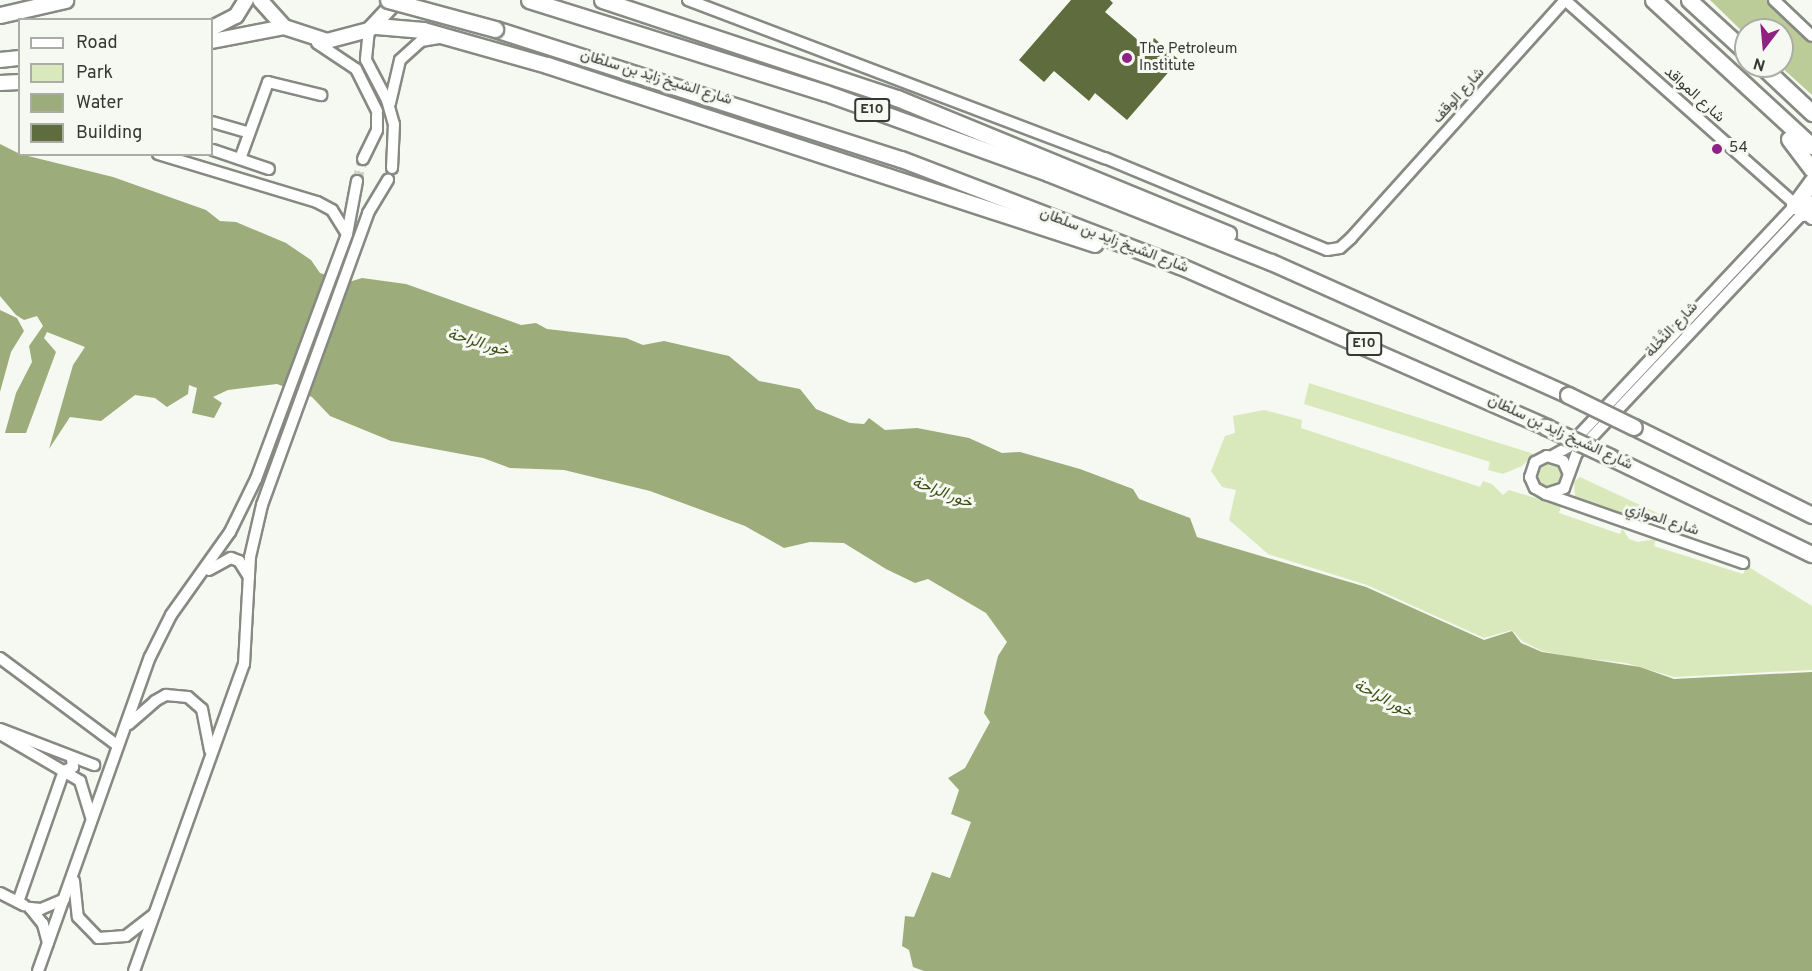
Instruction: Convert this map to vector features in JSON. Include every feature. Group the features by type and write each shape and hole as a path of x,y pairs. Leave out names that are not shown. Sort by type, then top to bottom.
{"highway":[{"path":"0,15 65,0"},
{"name":"شارع الشيخ زايد بن سلطان","path":"388,0 495,29 901,159 1230,289 1546,427 1812,554"},
{"name":"E10","path":"529,0 826,93 1048,173 1271,262 1568,395 1812,515"},
{"path":"602,0 821,70 1004,139 1232,235 1271,262"},
{"path":"1653,0 1812,146"},
{"path":"1689,0 1734,40"},
{"path":"1698,0 1734,38"},
{"path":"372,28 413,28 463,41 686,109 1230,289"},
{"path":"1723,64 1733,86 1802,152 1812,169"},
{"path":"1775,78 1812,112"},
{"path":"1807,213 1812,181"}],"main road":[{"path":"213,28 236,16 246,0"},
{"path":"260,0 284,27 305,38 349,39 372,28 398,0"},
{"path":"213,41 284,27"},
{"path":"0,60 18,58"},
{"path":"0,83 18,82"}],"street":[{"name":"شارع الوقف","path":"688,0 1105,158 1319,248 1351,237 1565,0"},
{"name":"شارع المواقد","path":"1565,0 1807,213"},
{"path":"1774,0 1812,36"},
{"path":"1783,0 1812,27"},
{"path":"372,28 366,60 389,106 395,138 392,168"},
{"path":"305,38 349,61 377,113 377,130 363,159"},
{"path":"389,106 394,70 409,49 430,38 463,41"},
{"path":"240,159 268,82 321,95"},
{"path":"213,122 248,132"},
{"path":"213,150 268,169"},
{"path":"164,156 317,202 332,210 347,234"},
{"path":"134,971 244,664 250,580 262,505 368,213 388,180"},
{"path":"38,971 160,634 235,523 283,409 347,234 355,209 357,181"},
{"name":"شارع النَّخْلة","path":"1552,456 1568,447 1807,213"},
{"name":"شارع النَّخْلة","path":"1568,477 1577,453 1807,213"},
{"path":"1568,477 1559,492 1546,495 1532,483 1531,470 1539,459 1552,456 1563,461 1568,477 1571,507"},
{"name":"شارع الموازي","path":"1546,495 1571,507 1743,563"},
{"path":"199,579 231,558 244,566 250,580"},
{"path":"0,658 118,746"},
{"path":"125,728 155,701 166,695 188,697 202,709 211,756"},
{"path":"0,729 51,747 72,759 94,765"},
{"path":"0,734 80,780"},
{"path":"44,761 51,747"},
{"path":"64,771 73,768 72,759"},
{"path":"92,823 80,780 82,767 114,759"},
{"path":"18,902 64,771"},
{"path":"74,874 78,917 98,938 126,936 154,913"},
{"path":"0,893 30,908 40,909 64,899"},
{"path":"30,908 43,924 48,945"}],"green space":[{"path":"1309,383 1534,454 1522,466 1503,474 1488,470 1490,462 1304,404"},
{"path":"1264,410 1302,420 1301,428 1480,487 1483,481 1492,484 1503,495 1509,490 1561,506 1559,513 1620,534 1622,528 1629,539 1638,542 1656,539 1654,546 1743,574 1747,566 1812,606 1812,670 1674,677 1626,663 1542,651 1522,641 1512,630 1484,638 1367,585 1268,554 1229,520 1236,490 1222,487 1211,471 1225,436 1235,433 1233,416"},
{"path":"1548,461 1558,465 1562,475 1558,485 1548,489 1538,485 1534,475 1538,465"},
{"path":"1580,477 1696,531 1693,537 1575,497 1574,482"}],"shaded area":[{"path":"1710,0 1772,0 1792,18 1734,18 1734,23"},
{"path":"1794,20 1812,36 1812,95 1793,78"}],"water":[{"name":"خور الراحة","path":"0,144 18,153 18,156 28,156 113,177 206,210 220,221 236,222 286,243 311,260 320,273 349,282 362,278 406,284 521,325 536,323 547,329 626,338 643,345 664,341 729,356 759,381 800,389 816,409 850,423 864,424 869,418 885,430 917,428 969,438 1002,453 1020,452 1080,469 1133,489 1139,499 1190,518 1197,537 1366,587 1484,640 1512,631 1521,643 1542,652 1640,667 1674,679 1812,672 1812,971 924,971 913,967 909,950 902,946 905,916 914,917 932,872 950,878 971,822 951,814 959,790 948,778 965,768 990,722 984,713 998,656 1007,642 986,613 928,579 915,583 886,569 844,543 810,542 784,548 745,526 650,491 564,470 510,468 483,458 391,441 330,416 312,397 277,384 228,390 213,397 222,403 214,418 192,413 197,388 189,385 188,394 167,407 155,398 135,395 101,421 70,417 49,449 73,365 85,347 47,332 44,338 56,352 26,433 5,433 16,393 32,362 29,346 43,326 37,316 24,320 16,315 0,296"},
{"path":"0,310 17,318 24,331 11,352 0,392"}],"building":[{"name":"The Petroleum Institute","path":"1071,0 1110,0 1113,3 1105,12 1146,47 1154,38 1179,60 1127,120 1095,93 1089,101 1054,71 1044,82 1019,60"}],"tunnel":[{"path":"357,181 363,159"}],"place":[{"name":"The Petroleum Institute","path":"1127,58"},
{"name":"54","path":"1717,149"}]}
